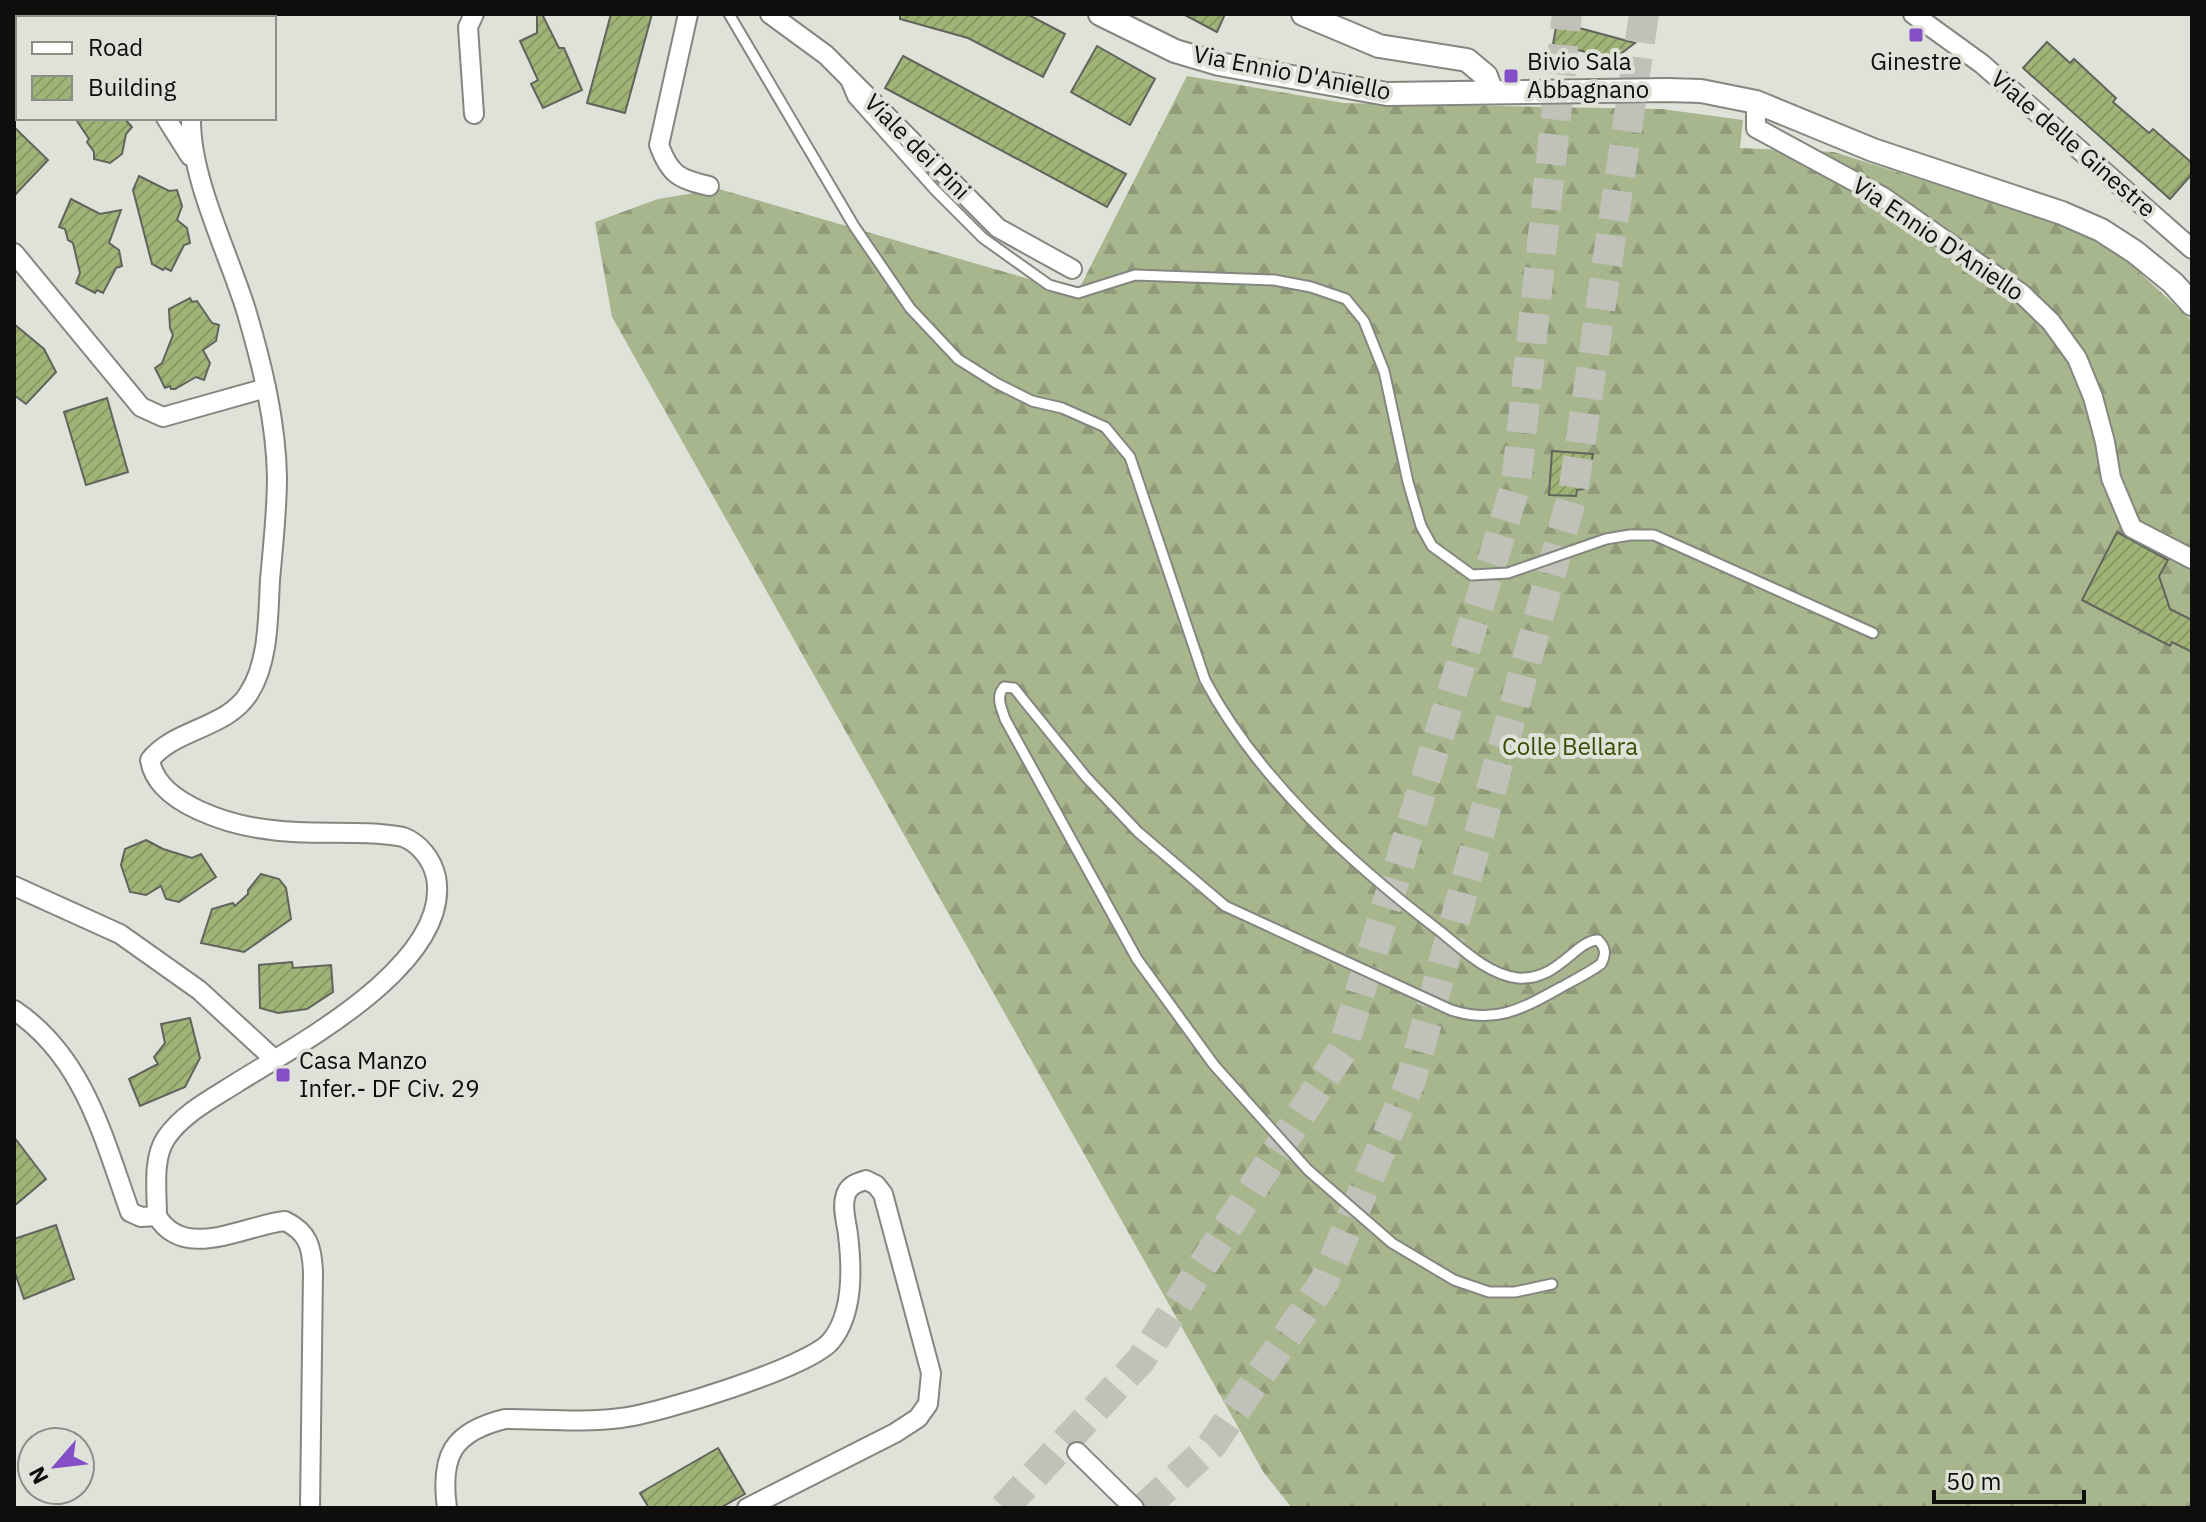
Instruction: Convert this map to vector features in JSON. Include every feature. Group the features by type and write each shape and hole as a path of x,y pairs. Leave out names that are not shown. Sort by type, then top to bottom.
{"street":[{"path":"474,14 468,27 474,114"},
{"path":"688,14 653,145 667,166 686,180 709,186"},
{"name":"Viale dei Pini","path":"770,14 826,55 998,228 1072,269"},
{"name":"Via Ennio D'Aniello","path":"1100,14 1175,51 1219,64 1387,94 1701,91 1756,102 1873,150 2062,213 2101,230 2135,252 2173,283 2192,304"},
{"name":"Via Ennio D'Aniello","path":"1303,14 1379,46 1467,60 1486,76 1492,92"},
{"name":"Viale delle Ginestre","path":"1913,14 1982,64 2192,249"},
{"name":"Via Ennio D'Aniello","path":"1756,102 1756,128 1883,197 2022,294 2051,322 2077,358 2093,397 2111,478 2132,528 2192,559"},
{"path":"157,1216 158,1161 164,1140 198,1108 319,1030 391,977 415,950 429,928 437,894 433,867 413,841 375,833 272,830 232,821 192,807 172,796 152,771 150,760 158,750 208,726 239,706 258,676 268,607 277,478 266,388 246,311 198,169 168,120"},
{"path":"191,120 198,169"},
{"path":"14,253 141,407 163,417 266,388"},
{"path":"14,886 120,934 199,990 274,1059"},
{"path":"14,1010 34,1023 59,1050 91,1102 130,1212 141,1217 157,1216 178,1236 194,1240 285,1221 294,1225 310,1243 313,1272 310,1508"},
{"path":"447,1508 445,1477 451,1448 464,1436 488,1423 505,1419 624,1418 706,1396 821,1352 840,1327 846,1306 851,1264 844,1200 849,1189 866,1180 876,1185 883,1194 931,1373 928,1404 918,1418 895,1433 747,1508"},
{"path":"1077,1452 1134,1508"}],"lane":[{"path":"729,14 854,226 910,308 958,359 1032,401 1062,408 1105,427 1130,457 1205,680 1223,714 1279,783 1348,857 1489,968 1508,976 1522,979 1556,969 1589,940 1598,940 1603,945 1605,956 1601,964 1524,1007 1487,1016 1470,1016 1451,1010 1225,906 1138,832 1086,777 1014,688 1004,687 1000,691 1000,705 1005,719 1137,959 1214,1065 1308,1170 1392,1243 1454,1280 1489,1292 1515,1292 1552,1284"},
{"path":"845,75 847,89 853,98 935,190 983,238 1049,285 1078,293 1135,275 1274,280 1311,287 1346,299 1364,321 1384,371 1408,482 1421,526 1432,546 1472,575 1508,573 1606,539 1654,535 1873,633"}],"green space":[{"name":"Colle Bellara","path":"1187,76 1344,103 1662,109 1743,120 1740,148 1834,152 2073,228 2125,259 2192,321 2192,1508 1292,1508 1264,1473 612,317 595,222 658,199 719,189 1077,293"}],"building":[{"path":"537,14 542,14 559,48 564,48 582,90 543,108 531,84 538,80 520,41 537,33"},
{"path":"611,14 652,14 625,113 587,103"},
{"path":"900,14 1027,14 1065,34 1043,77 968,38 900,19"},
{"path":"1183,14 1225,14 1217,32"},
{"path":"1557,22 1635,43 1614,59 1553,44"},
{"path":"2047,42 2070,63 2074,59 2116,98 2113,102 2149,133 2153,129 2192,163 2192,174 2170,199 2023,68"},
{"path":"1097,46 1155,79 1130,125 1071,92"},
{"path":"903,56 1126,174 1107,207 885,88"},
{"path":"76,120 126,120 132,127 126,134 122,154 110,163 94,159 94,152 87,142 89,139"},
{"path":"14,127 48,160 14,196"},
{"path":"139,176 169,191 177,190 182,206 177,220 187,228 190,243 184,245 171,271 152,264 133,190"},
{"path":"71,199 100,214 121,210 109,243 119,250 122,266 116,268 103,293 97,290 95,293 76,283 80,273 73,243 68,240 65,229 59,227"},
{"path":"190,298 192,302 197,301 212,323 219,325 216,341 203,350 210,363 204,380 196,377 175,389 170,386 165,388 155,368 162,363 173,335 169,309"},
{"path":"14,324 44,349 56,372 26,404 14,395"},
{"path":"107,398 128,472 86,485 64,412"},
{"path":"1552,451 1593,454 1588,483 1577,490 1576,496 1549,495"},
{"path":"2117,532 2168,560 2159,576 2170,609 2192,620 2192,652 2172,642 2170,646 2082,600"},
{"path":"146,840 192,858 201,854 216,877 179,902 166,899 161,886 146,895 130,892 121,865 125,849"},
{"path":"261,874 279,879 286,888 291,919 244,952 201,943 212,909 233,903 235,906 248,894"},
{"path":"292,962 293,968 331,965 333,992 307,1009 278,1013 260,1008 259,965"},
{"path":"190,1018 200,1058 185,1087 140,1106 129,1079 158,1064 154,1057 165,1043 161,1024"},
{"path":"14,1137 46,1179 14,1206"},
{"path":"56,1225 74,1279 24,1299 14,1270 14,1239"},
{"path":"718,1448 745,1494 720,1508 649,1508 640,1493"}],"tunnel":[{"path":"1004,1508 1141,1360 1342,1051 1516,484 1567,14"},
{"path":"1144,1508 1211,1446 1324,1282 1411,1080 1573,493 1644,14"}],"place":[{"name":"Ginestre","path":"1916,35"},
{"name":"Bivio Sala Abbagnano","path":"1511,76"},
{"name":"Casa Manzo Infer.- DF Civ. 29","path":"283,1075"}]}
